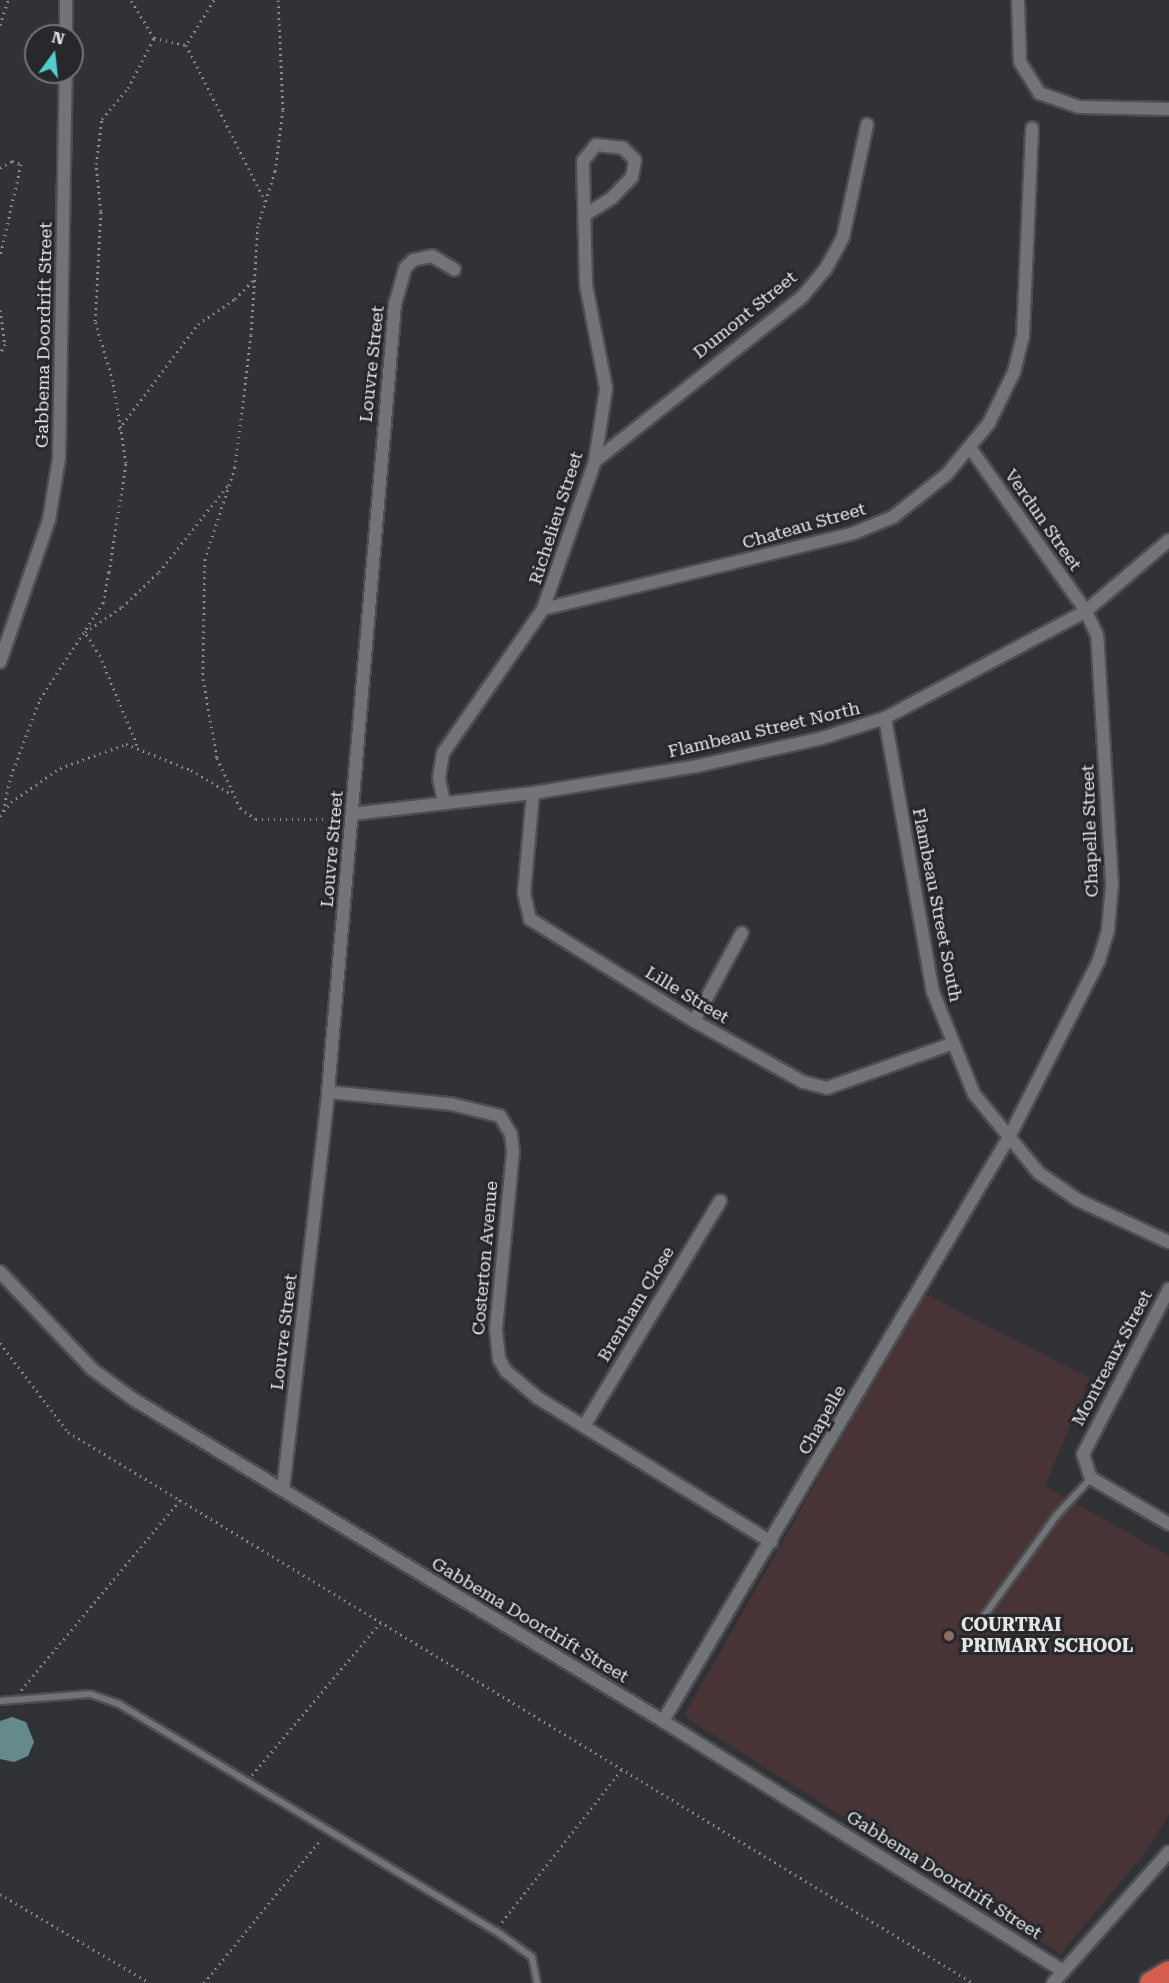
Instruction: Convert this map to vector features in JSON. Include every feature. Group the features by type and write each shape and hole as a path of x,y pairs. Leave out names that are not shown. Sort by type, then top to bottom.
{"highway":[{"path":"1151,1983 1169,1972"}],"street":[{"path":"66,0 66,24"},
{"path":"1018,0 1020,62 1028,79 1057,102 1104,109 1169,109"},
{"name":"Gabbema Doordrift Street","path":"0,662 49,520 59,458 66,84"},
{"name":"Dumont Street","path":"595,461 801,297 825,270 843,237 867,125"},
{"name":"Chateau Street","path":"543,609 854,533 893,517 922,497 971,449 1014,372 1023,336 1032,128"},
{"name":"Richelieu Street","path":"444,802 440,778 443,753 543,609 595,461 606,388 586,285 586,214 582,175 588,152 609,143 623,148 635,160 632,177 612,198 586,214"},
{"name":"Louvre Street","path":"283,1490 328,1092 395,304 405,268 412,260 432,256 454,269"},
{"name":"Verdun Street","path":"971,449 1086,611"},
{"name":"Flambeau Street North","path":"352,814 533,793 708,764 822,738 885,718 1086,611 1169,540"},
{"name":"Chapelle Street","path":"1009,1137 1099,960 1108,930 1112,884 1100,656 1086,611"},
{"name":"Flambeau Street South","path":"885,718 929,973 951,1044 974,1094 1039,1173 1078,1200 1169,1242"},
{"name":"Lille Street","path":"533,793 524,893 530,919 694,1021 802,1082 827,1088 951,1044"},
{"path":"694,1021 742,933"},
{"name":"Costerton Avenue","path":"328,1092 472,1107 494,1113 507,1124 513,1152 496,1330 499,1359 516,1380 584,1426 771,1542"},
{"name":"Chapelle","path":"663,1721 1009,1137"},
{"name":"Brenham Close","path":"584,1426 720,1201"},
{"name":"Gabbema Doordrift Street","path":"0,1272 92,1369 182,1430 663,1721 1064,1971"},
{"name":"Montreaux Street","path":"1091,1478 1084,1461 1086,1443 1169,1289"},
{"path":"1091,1478 1169,1524"},
{"path":"1053,1983 1169,1852"}],"lane":[{"path":"984,1616 1056,1516 1091,1478"},
{"path":"0,1701 104,1696 330,1828 496,1931 532,1957 537,1983"}],"path":[{"path":"0,24 8,0"},
{"path":"130,0 154,38 186,45"},
{"path":"186,45 214,0"},
{"path":"278,0 283,110 266,202 258,226 257,275 231,483 205,560 203,679 217,758 240,808 256,819 325,822 352,814"},
{"path":"3,812 11,776 40,699 104,603 126,463 118,430 113,381 95,321 101,211 96,164 102,119 128,88 154,38"},
{"path":"186,45 266,202"},
{"path":"0,168 12,161 21,164 0,257"},
{"path":"118,430 198,324 235,299 257,275"},
{"path":"0,310 5,344 0,354"},
{"path":"85,632 122,607 159,572 231,483"},
{"path":"85,632 100,656 137,745"},
{"path":"0,816 60,768 102,750 137,745 233,795"},
{"path":"0,1343 68,1432 973,1983"},
{"path":"13,1700 180,1500"},
{"path":"248,1780 381,1622"},
{"path":"496,1931 622,1769"},
{"path":"204,1983 330,1828"},
{"path":"0,1894 150,1983"}],"shaded area":[{"name":"COURTRAI PRIMARY SCHOOL","path":"923,1293 1090,1378 1045,1486 1169,1556 1169,1814 1144,1854 1060,1954 684,1716"}],"water":[{"path":"12,1717 26,1722 34,1742 28,1756 14,1762 0,1759 0,1721"}],"place":[{"name":"COURTRAI PRIMARY SCHOOL","path":"949,1636"}]}
